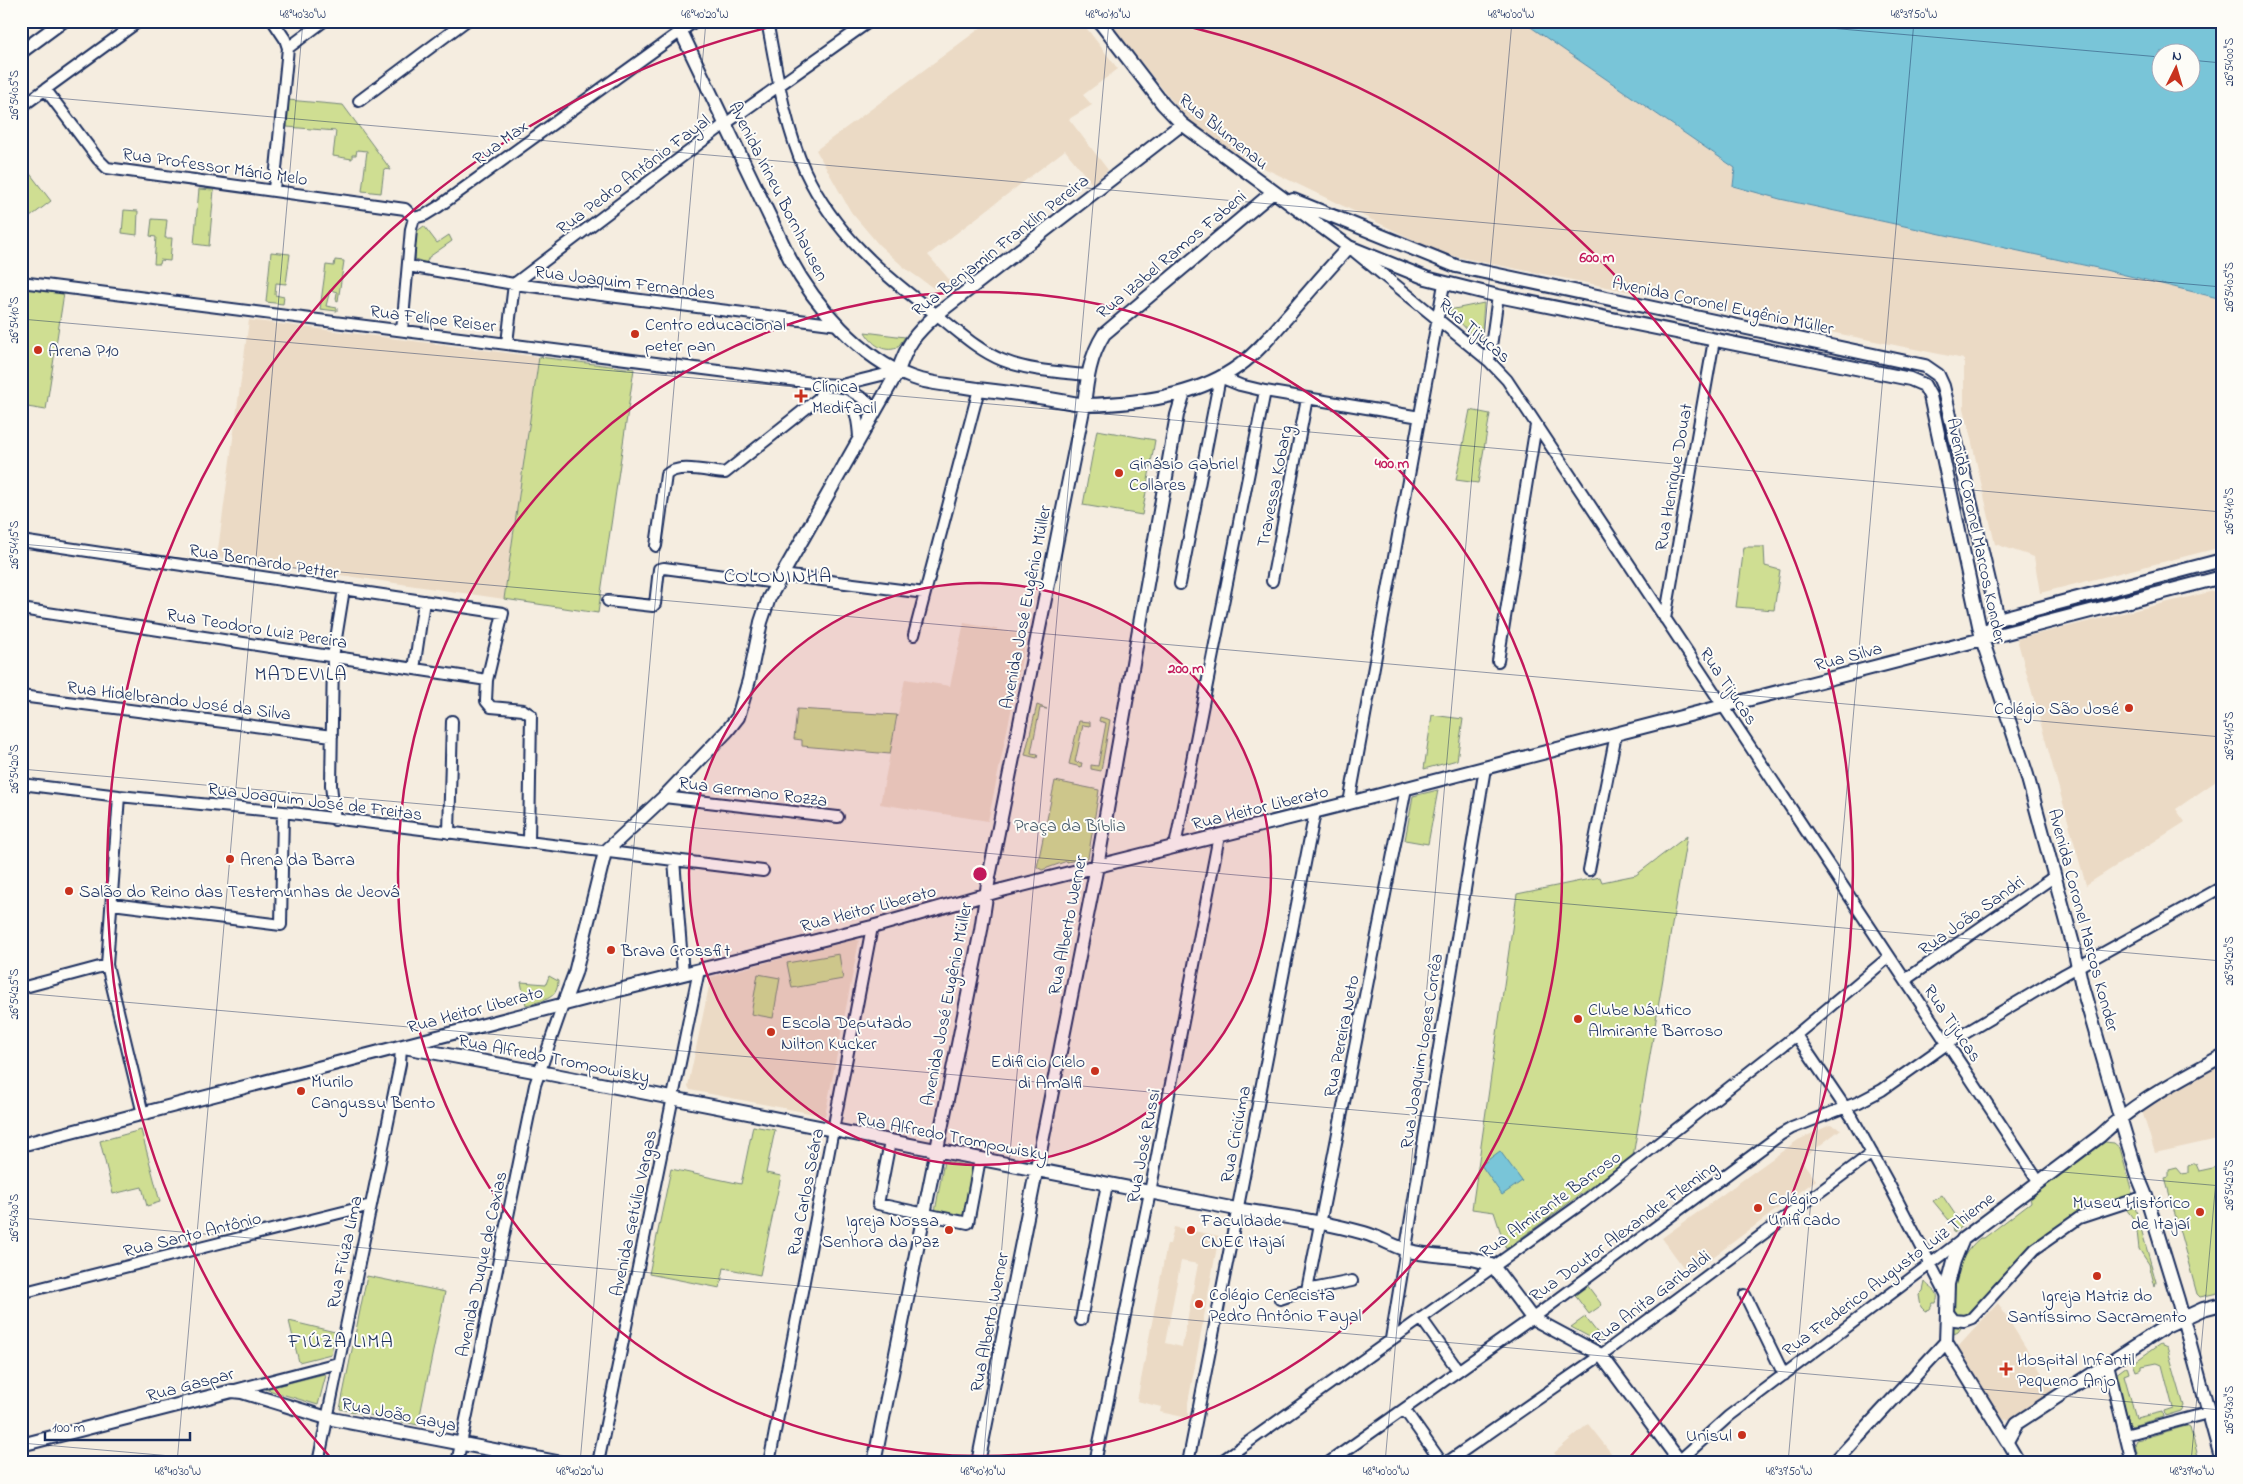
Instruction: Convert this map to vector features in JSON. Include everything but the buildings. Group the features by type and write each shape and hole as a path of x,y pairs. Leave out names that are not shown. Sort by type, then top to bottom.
{"main road":[{"path":"21,52 63,21"},
{"name":"Rua Blumenau","path":"1099,21 1163,104 1182,124 1349,247"},
{"name":"Avenida Irineu Bornhausen","path":"679,26 799,275 812,295 839,325 868,352 898,371 924,381 1084,405 1100,405 1184,392 1240,365 1261,346 1349,247"},
{"name":"Rua Benjamin Franklin Pereira","path":"606,852 664,797 727,732 738,717 749,680 760,622 769,598 898,371 905,350 914,334 936,314 1182,124"},
{"name":"Rua Izabel Ramos Fabeni","path":"1084,405 1087,375 1093,352 1104,334 1272,192"},
{"name":"Avenida Coronel Eugênio Müller","path":"1272,192 1456,266 1925,366 1938,375"},
{"name":"Avenida Coronel Eugênio Müller","path":"1349,247 1444,284 1910,379 1924,385"},
{"name":"Avenida Coronel Marcos Konder","path":"1938,375 1943,386 1998,620"},
{"name":"Avenida Coronel Marcos Konder","path":"1924,385 1930,396 1982,639 2027,775 2120,1117 2137,1174 2146,1196 2222,1461"},
{"name":"Rua Alberto Werner","path":"978,1463 1096,866 1177,415 1184,392"},
{"name":"Avenida José Eugênio Müller","path":"874,1463 1084,405"},
{"path":"1982,639 1998,620 2222,560"},
{"name":"Rua Silva","path":"1723,706 2222,577"},
{"name":"Rua Heitor Liberato","path":"21,1145 563,1004 872,927 986,894 1315,812 1723,706"},
{"path":"563,1004 575,973 606,852"},
{"name":"Rua Alfredo Trompowisky","path":"401,1047 540,1072 1236,1209 1320,1221 1370,1235 1405,1250 1469,1258 1493,1266"},
{"name":"Rua Frederico Augusto Luiz Thieme","path":"1963,1240 2100,1136 2120,1117 2144,1100 2222,1056"},
{"path":"1963,1240 1951,1272 1947,1296 1946,1342 2007,1441"},
{"path":"1493,1266 1532,1318 1601,1355 1680,1462"},
{"path":"2007,1441 2017,1423 2166,1326 2202,1309 2222,1304"},
{"path":"1834,1463 1946,1342"},
{"name":"Rua João Gaya","path":"232,1391 242,1392 327,1418 562,1463"},
{"name":"Rua Gaspar","path":"21,1445 232,1391"},
{"path":"1996,1422 2003,1424 2017,1423"}],"street":[{"path":"21,107 139,21"},
{"path":"274,21 288,48 274,189"},
{"path":"288,48 324,21"},
{"path":"359,101 466,21"},
{"name":"Rua Max","path":"414,218 438,206 679,26 695,21"},
{"path":"767,21 779,86 795,145 805,171 838,226 856,248 884,274 977,346 1000,360 1032,370 1087,375"},
{"name":"Rua Pedro Antônio Fayal","path":"514,284 725,124 870,21"},
{"name":"Rua Professor Mário Melo","path":"46,90 98,160 107,168 274,189 405,209 414,218"},
{"path":"402,330 411,229 414,218"},
{"name":"Rua Tijucas","path":"1349,247 1489,361 1506,380 2039,1182"},
{"name":"Rua Joaquim Fernandes","path":"408,266 514,284 672,306 839,325"},
{"name":"Rua Felipe Reiser","path":"21,282 821,384 841,385 898,371"},
{"path":"507,343 514,284"},
{"path":"1349,803 1444,284"},
{"path":"1489,361 1498,296"},
{"name":"Rua Henrique Douat","path":"1665,619 1714,340"},
{"path":"1180,584 1220,376 1265,391 1420,417"},
{"path":"656,546 664,481 670,471 682,469 724,473 819,398 822,390 821,384"},
{"name":"Rua Felipe Reiser","path":"841,385 855,391 867,401 874,412"},
{"path":"914,635 979,389"},
{"path":"1175,846 1265,391"},
{"path":"819,398 839,397 847,400 858,416 860,437"},
{"name":"Travessa Kobarg","path":"1272,580 1307,398"},
{"path":"1498,661 1536,425"},
{"name":"Rua Bernardo Petter","path":"21,541 502,613 487,680"},
{"path":"608,601 653,606 655,604 659,570 664,568 925,593"},
{"path":"336,820 332,784 333,657 344,589"},
{"path":"414,669 424,601"},
{"name":"Rua Teodoro Luiz Pereira","path":"21,609 487,680"},
{"path":"487,680 486,701 489,706 523,710 531,715 529,842"},
{"name":"Rua Hidelbrando José da Silva","path":"21,696 332,736"},
{"path":"449,833 452,721"},
{"path":"1589,870 1616,734"},
{"name":"Rua Joaquim Lopes Corrêa","path":"1391,1339 1485,768"},
{"name":"Rua Joaquim José de Freitas","path":"21,784 119,796 283,812 763,871"},
{"name":"Rua Pereira Neto","path":"1307,1290 1406,788"},
{"path":"119,796 107,965 143,1114"},
{"name":"Rua Germano Rozza","path":"664,797 838,817"},
{"path":"112,904 281,924 283,812"},
{"name":"Rua Criciúma","path":"1188,1463 1236,1209 1315,812"},
{"name":"Rua José Russi","path":"1096,1463 1219,836"},
{"path":"674,860 683,974"},
{"name":"Rua João Sandri","path":"1905,980 2055,876"},
{"name":"Rua Doutor Alexandre Fleming","path":"1328,1463 1532,1318 1780,1135 1792,1128 1859,1102 1888,1086 1947,1044 2078,966 2209,896 2222,887"},
{"name":"Rua Carlos Seára","path":"769,1463 872,927"},
{"name":"Rua Almirante Barroso","path":"1219,1463 1581,1204 1796,1035 1890,957"},
{"path":"21,988 107,965"},
{"name":"Avenida Getúlio Vargas","path":"598,1463 699,970"},
{"path":"540,1072 563,1004"},
{"path":"1796,1035 1872,1153 1947,1296"},
{"name":"Rua Fiúza Lima","path":"318,1463 400,1064 401,1047"},
{"name":"Avenida Duque de Caxias","path":"457,1463 535,1085 540,1072"},
{"path":"890,1142 878,1204 924,1214 968,1222 980,1159"},
{"name":"Rua Anita Garibaldi","path":"1444,1463 1601,1355 1872,1153"},
{"path":"1081,1320 1107,1184"},
{"path":"1947,1310 1954,1320 1964,1321 1972,1318 2035,1249 2072,1223 2085,1214 2146,1196"},
{"name":"Rua Santo Antônio","path":"21,1293 370,1205"},
{"name":"Rua Frederico Augusto Luiz Thieme","path":"1680,1462 1729,1416 1963,1240"},
{"path":"1280,1299 1307,1290 1352,1281"},
{"path":"1745,1295 1784,1374"},
{"path":"1421,1318 1458,1370"},
{"name":"Rua Gaspar","path":"232,1391 338,1363"},
{"path":"2108,1364 2132,1463"},
{"path":"1404,1409 1444,1463"},
{"path":"2125,1435 2208,1413"},
{"path":"2007,1441 2020,1463"}],"shaded area":[{"path":"990,21 1081,21 1118,69 1083,95 1092,105 1069,119 1108,170 1092,184 1065,150 928,255 954,285 942,294 906,269 879,245 851,212 816,150"},
{"path":"1108,21 1522,21 1735,168 1733,185 1780,199 2097,268 2222,299 2222,547 2040,593 2034,557 1995,544 1964,408 1964,359 1443,254 1243,158 1203,132 1181,112"},
{"path":"249,320 539,357 504,599 217,557"},
{"name":"Colégio São José","path":"2222,589 2222,777 2176,809 2185,822 2086,885 2017,639"},
{"path":"964,623 1027,635 988,821 880,804 905,679 950,686"},
{"name":"Escola Deputado Nilton Kucker","path":"857,939 859,941 825,1116 690,1090 688,1086 711,977"},
{"path":"2222,1062 2222,1138 2155,1153 2142,1111 2145,1105"},
{"path":"1830,1125 1841,1129 1801,1160 1816,1180 1689,1275 1662,1238 1798,1140"},
{"name":"Colégio Cenecista Pedro Antônio Fayal","path":"1174,1227 1219,1236 1188,1403 1188,1418 1160,1412 1161,1407 1137,1401 1167,1244 1170,1244","holes":["1181,1261 1198,1264 1182,1347 1165,1343"]},
{"name":"Hospital Infantil Pequeno Anjo","path":"1998,1303 2053,1391 2011,1419 2004,1420 1958,1347"},
{"path":"1588,1424 1619,1463 1562,1463 1554,1453"}],"green space":[{"path":"288,100 343,105 391,170 384,169 381,193 362,191 367,151 357,150 356,155 352,155 352,159 333,156 336,131 287,127"},
{"path":"21,162 51,201 21,224"},
{"path":"199,189 214,190 209,246 194,244"},
{"path":"124,210 138,211 137,235 122,233"},
{"path":"152,219 167,220 165,238 172,238 170,261 160,260 159,264 154,264 156,237 150,236"},
{"path":"424,226 437,243 449,235 452,241 429,257 426,263 415,259 417,231"},
{"path":"271,252 290,254 286,284 276,283 275,295 284,297 283,304 266,302"},
{"path":"335,260 344,261 338,301 336,300 337,292 330,290 326,306 337,308 337,311 320,309 326,265 334,266"},
{"name":"Arena P10","path":"21,287 64,293 46,410 21,406"},
{"path":"1484,303 1481,344 1480,344 1449,310"},
{"path":"865,332 905,337 897,348 887,349 875,344"},
{"path":"539,357 634,369 598,613 504,599"},
{"path":"1470,410 1490,414 1478,483 1456,480"},
{"name":"Ginásio Gabriel Collares","path":"1097,430 1155,440 1142,515 1083,505"},
{"path":"1744,547 1764,547 1765,566 1780,570 1774,610 1736,607"},
{"path":"1037,705 1047,709 1040,708 1031,753 1038,754 1037,758 1025,755"},
{"path":"797,709 897,715 890,754 802,746 802,740 794,739"},
{"path":"1432,715 1463,719 1457,760 1424,769"},
{"path":"1100,717 1110,720 1101,771 1091,769 1091,765 1098,766 1106,723 1099,721"},
{"path":"1079,721 1090,722 1090,726 1083,725 1075,762 1082,763 1081,767 1069,764"},
{"name":"Praça da Bíblia","path":"1055,781 1099,790 1098,797 1088,858 1067,861 1042,870 1037,867"},
{"path":"1438,790 1428,844 1405,840 1413,796"},
{"name":"Clube Náutico Almirante Barroso","path":"1687,836 1633,1156 1506,1249 1494,1212 1472,1209 1517,894 1600,877 1602,882 1636,875"},
{"path":"839,954 843,979 792,988 787,963"},
{"path":"758,974 780,978 773,1018 751,1014"},
{"path":"549,976 558,981 552,996 543,1001 526,1005 521,982 546,984"},
{"path":"753,1126 775,1130 766,1173 781,1176 760,1275 724,1268 720,1288 649,1274 671,1169 741,1184"},
{"path":"141,1130 160,1202 147,1206 142,1187 113,1194 100,1141"},
{"path":"2105,1142 2114,1143 2120,1148 2133,1196 2082,1212 1971,1314 1958,1332 1954,1334 1955,1285 1960,1265 1971,1247 1980,1238 1984,1238 2031,1202 2030,1198"},
{"path":"944,1161 974,1167 965,1218 935,1212"},
{"path":"2196,1164 2199,1171 2222,1166 2222,1292 2200,1297 2197,1294 2165,1178 2169,1177 2169,1170 2177,1168 2182,1174 2188,1173 2188,1166"},
{"path":"1942,1195 1963,1226 1954,1233 1953,1225 1933,1201"},
{"path":"2132,1204 2135,1207 2156,1282 2155,1287 2149,1264 2139,1249 2136,1222 2123,1205"},
{"path":"367,1276 445,1292 418,1425 340,1409"},
{"path":"1925,1282 1935,1291 1937,1299 1930,1309 1925,1311 1921,1307 1919,1295 1923,1291"},
{"path":"1587,1285 1602,1305 1589,1314 1574,1294"},
{"path":"1585,1317 1602,1339 1595,1340 1571,1327"},
{"path":"289,1321 335,1332 331,1354 299,1362"},
{"path":"2160,1344 2167,1347 2184,1406 2181,1411 2165,1416 2164,1411 2173,1408 2162,1365 2157,1363 2142,1366 2142,1369 2136,1371 2133,1363"},
{"path":"2127,1366 2129,1373 2124,1375 2136,1418 2162,1412 2163,1417 2132,1426 2129,1423 2116,1374"},
{"path":"326,1375 318,1405 265,1389"},
{"path":"2186,1426 2190,1428 2200,1463 2139,1463 2135,1444 2137,1440"}],"water":[{"path":"1522,21 2222,21 2222,299 2097,268 1780,199 1733,186 1735,168"},
{"path":"1500,1151 1522,1181 1502,1195 1481,1165"}],"place":[{"name":"Centro educacional peter pan","path":"635,334"},
{"name":"Arena P10","path":"38,350"},
{"name":"Clínica Medifacil","path":"801,396"},
{"name":"Ginásio Gabriel Collares","path":"1119,473"},
{"name":"Colégio São José","path":"2129,708"},
{"name":"Arena da Barra","path":"230,859"},
{"name":"Salão do Reino das Testemunhas de Jeová","path":"69,891"},
{"name":"Brava Crossfit","path":"611,950"},
{"name":"Clube Náutico Almirante Barroso","path":"1578,1019"},
{"name":"Escola Deputado Nilton Kucker","path":"771,1032"},
{"name":"Edificio Cielo di Amalfi","path":"1095,1071"},
{"name":"Murilo Cangussu Bento","path":"301,1091"},
{"name":"Colégio Unificado","path":"1758,1208"},
{"name":"Museu Histórico de Itajaí","path":"2200,1212"},
{"name":"Igreja Nossa Senhora da Paz","path":"949,1230"},
{"name":"Faculdade CNEC Itajaí","path":"1191,1230"},
{"name":"Igreja Matriz do Santíssimo Sacramento","path":"2097,1276"},
{"name":"Colégio Cenecista Pedro Antônio Fayal","path":"1199,1304"},
{"name":"Hospital Infantil Pequeno Anjo","path":"2006,1369"},
{"name":"Unisul","path":"1742,1435"}],"district":[{"name":"COLONINHA","path":"778,575"},
{"name":"MADEVILA","path":"301,673"},
{"name":"FIÚZA LIMA","path":"341,1340"}]}
